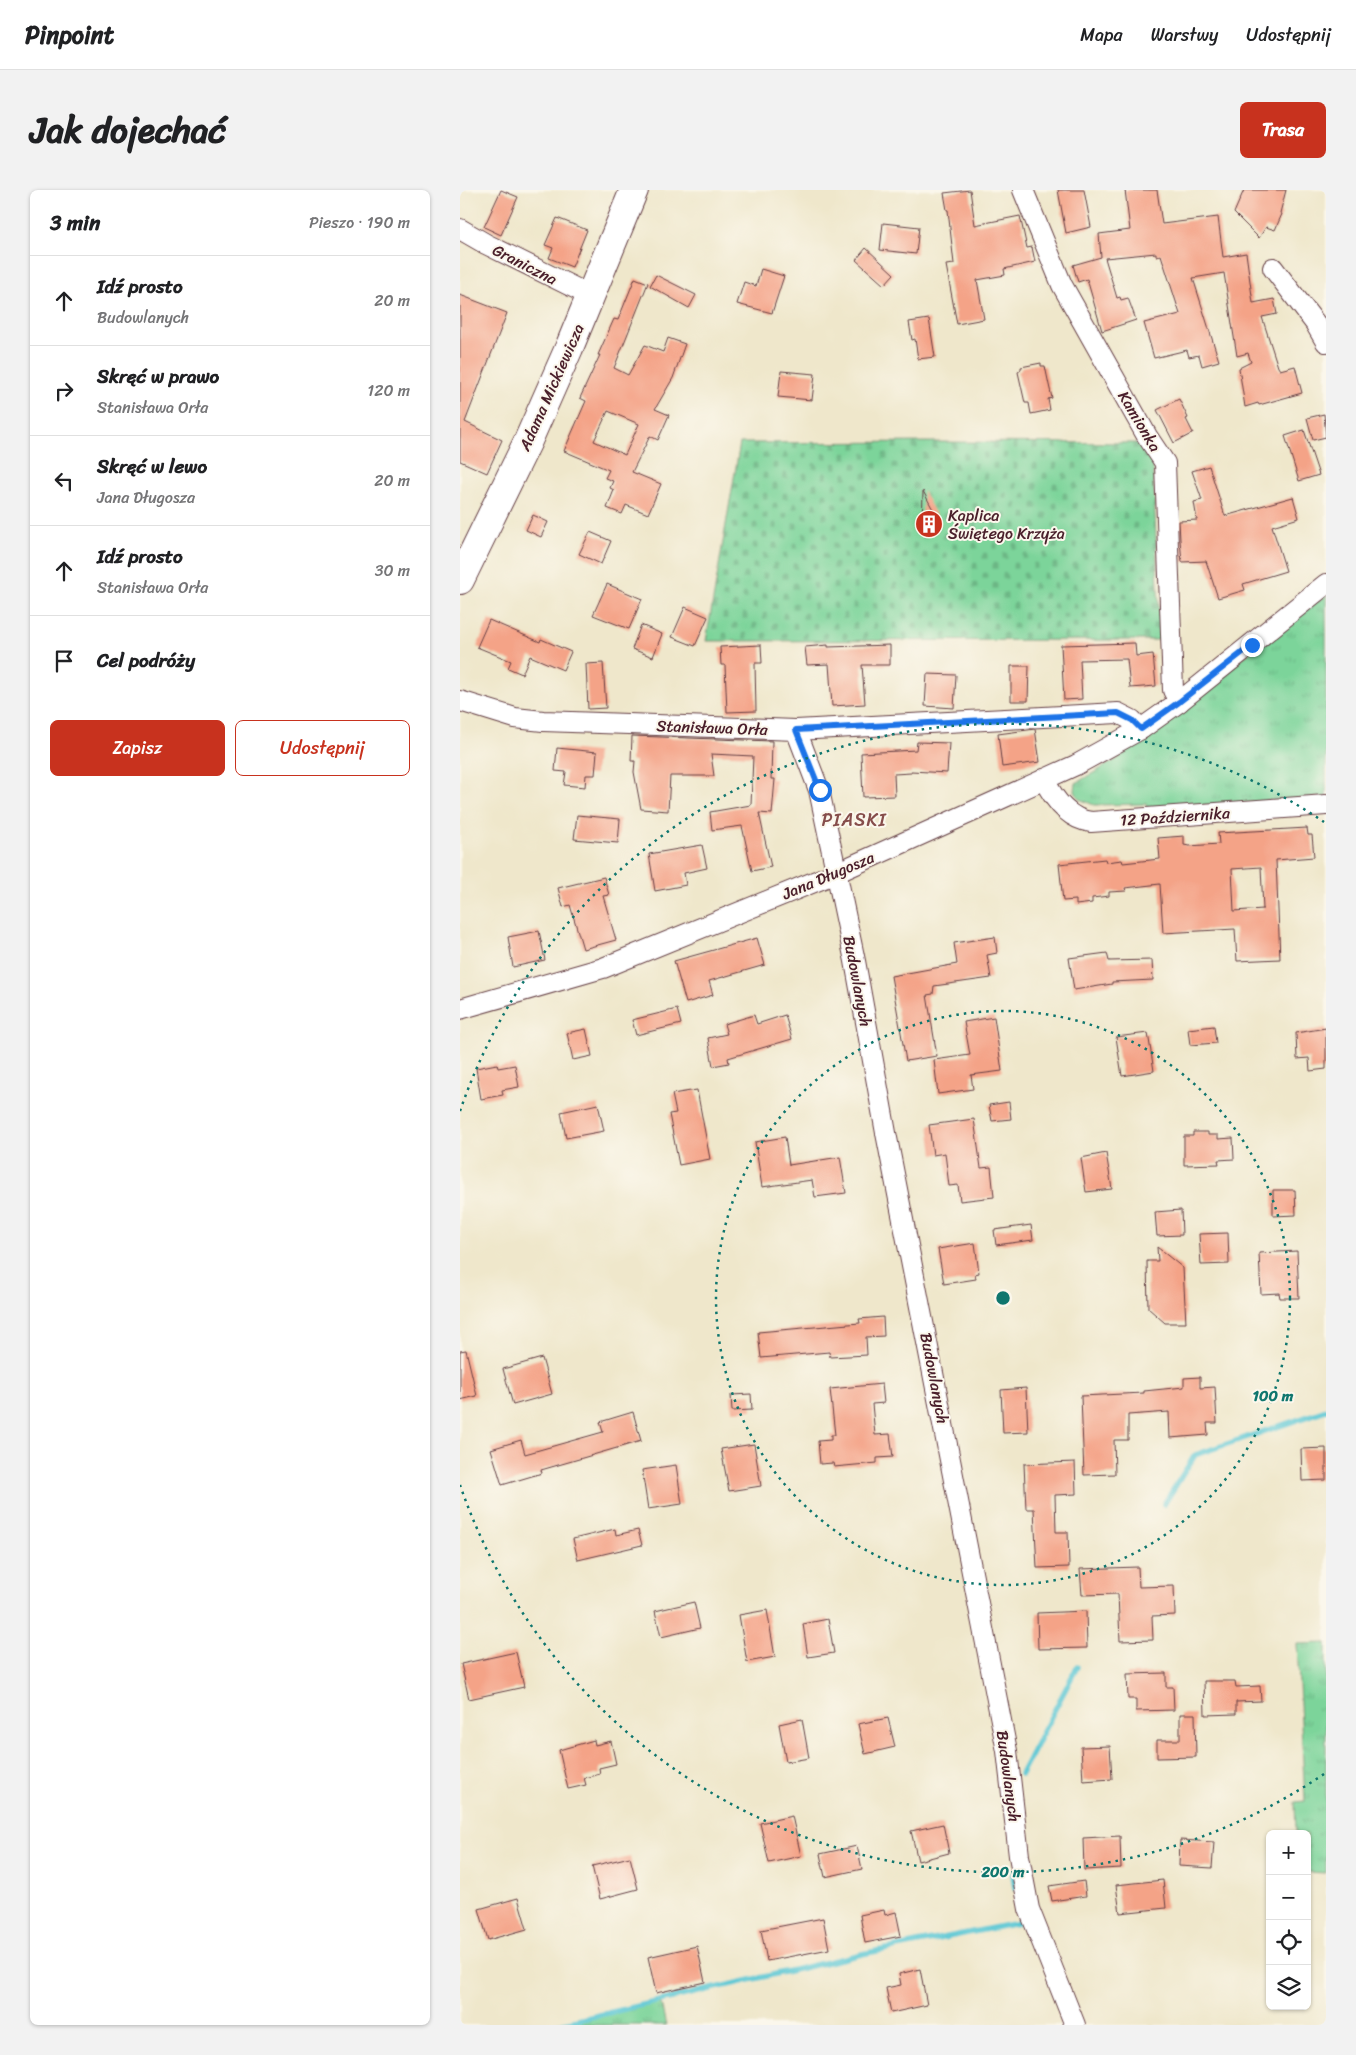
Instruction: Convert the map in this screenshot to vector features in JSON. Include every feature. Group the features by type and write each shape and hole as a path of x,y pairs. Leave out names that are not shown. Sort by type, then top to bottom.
{"street":[{"name":"Adama Mickiewicza","path":"460,580 527,443 634,190"},
{"name":"Kamionka","path":"1024,190 1062,285 1147,436 1165,463 1173,690 1179,702"},
{"name":"Graniczna","path":"460,229 494,249 590,296"},
{"path":"1273,268 1315,323 1326,342"},
{"path":"1179,702 1326,584"},
{"name":"Stanisława Orła","path":"460,702 515,718 542,721 796,730 1118,713 1132,720 1141,729"},
{"name":"Jana Długosza","path":"460,1009 603,968 836,873 1101,753 1141,729 1179,702"},
{"name":"Budowlanych","path":"796,730 820,790 855,961 886,1133 1007,1751 1019,1856 1029,1909 1075,2025"},
{"name":"12 Października","path":"1044,779 1055,799 1066,812 1074,818 1092,822 1326,805"}],"green space":[{"path":"740,443 1139,443 1153,464 1160,640 706,641"},
{"path":"1326,595 1326,797 1147,809 1146,804 1094,805 1079,799 1075,791 1076,783 1119,758 1117,753"},
{"path":"1326,1643 1326,1873 1311,1872 1311,1830 1296,1830 1295,1802 1305,1801 1297,1644"},
{"path":"660,2000 666,2025 562,2025"}],"building":[{"path":"501,190 518,197 501,235 484,227"},
{"path":"970,190 975,225 1020,216 1027,248 1032,247 1035,262 1004,269 1005,275 977,280 984,319 957,324 946,265 954,264 948,210 944,193"},
{"path":"1058,190 1084,190 1091,227 1066,233"},
{"path":"1125,190 1157,190 1162,224 1218,217 1223,257 1246,253 1253,303 1274,299 1277,314 1262,317 1278,367 1280,370 1295,366 1302,393 1245,407 1239,368 1251,362 1248,353 1237,356 1224,273 1193,278 1219,361 1202,366 1199,355 1189,357 1187,350 1154,358 1144,323 1180,314 1161,255 1156,256 1156,253 1105,258 1117,298 1120,297 1121,300 1128,298 1136,320 1102,331 1087,279 1078,282 1073,265 1101,257 1099,234 1130,230"},
{"path":"1244,190 1286,190 1280,213 1282,214 1275,230 1266,227 1259,238 1234,213"},
{"path":"557,218 587,230 572,267 549,258 553,248 545,245"},
{"path":"883,223 919,227 916,254 880,250"},
{"path":"866,248 894,274 884,285 856,260"},
{"path":"761,269 784,276 772,313 737,304 744,282 756,286"},
{"path":"656,275 696,295 689,308 650,286"},
{"path":"635,278 648,283 614,368 628,375 645,345 663,352 668,338 685,344 673,378 655,409 669,415 658,440 650,436 632,472 661,484 648,514 626,505 622,514 607,508 614,490 610,488 613,481 605,478 609,470 564,451 586,401 580,398 614,319 618,320","holes":["608,411 639,424 625,455 594,441"]},
{"path":"460,295 507,313 465,422 502,440 487,473 460,461"},
{"path":"929,319 935,357 918,359 915,339 912,340 909,322"},
{"path":"1041,363 1041,366 1045,366 1052,398 1048,399 1050,410 1031,414 1029,403 1025,403 1018,372 1021,370 1021,367"},
{"path":"781,371 815,374 812,400 778,397"},
{"path":"1179,399 1193,433 1174,443 1157,410"},
{"path":"1324,414 1326,437 1313,440 1307,418"},
{"path":"1304,430 1319,475 1299,481 1285,436"},
{"path":"1209,466 1225,516 1293,497 1299,518 1272,526 1286,571 1243,584 1245,590 1218,598 1206,561 1182,562 1180,540 1179,521 1197,520 1194,502 1202,500 1192,471"},
{"name":"Kaplica Świętego Krzyża","path":"923,491 937,517 937,532 922,531"},
{"path":"533,515 548,522 541,537 526,530"},
{"path":"590,532 611,541 601,564 579,554"},
{"path":"607,584 642,599 629,629 593,615"},
{"path":"685,607 708,617 695,646 672,637"},
{"path":"489,620 540,642 541,639 571,652 563,670 530,656 522,674 508,668 511,661 477,647"},
{"path":"641,625 662,634 653,657 632,649"},
{"path":"1135,643 1136,656 1153,654 1156,686 1130,688 1127,659 1080,660 1082,699 1064,700 1061,645"},
{"path":"761,645 762,663 755,663 756,711 727,712 725,665 721,665 720,647"},
{"path":"828,645 828,647 890,645 890,665 862,665 865,704 832,706 829,664 807,665 805,647"},
{"path":"603,663 606,708 588,709 586,664"},
{"path":"1011,666 1029,666 1028,701 1011,701"},
{"path":"927,674 956,675 954,708 925,706"},
{"path":"1035,729 1040,762 1002,767 998,734"},
{"path":"632,736 772,741 771,779 775,779 772,814 759,813 771,867 752,871 742,826 712,830 710,812 751,805 753,756 711,754 714,776 670,776 668,811 641,809 634,772 635,761 631,761"},
{"path":"917,742 949,743 947,773 911,771 911,773 894,774 895,796 863,797 861,753 916,750"},
{"path":"557,748 597,752 595,775 586,775 585,787 564,785 566,772 555,771"},
{"path":"577,815 620,819 618,843 574,839"},
{"path":"1307,828 1308,835 1312,835 1314,857 1276,860 1280,959 1237,961 1235,929 1163,933 1160,884 1125,888 1126,891 1109,892 1109,896 1092,898 1092,903 1076,905 1076,900 1063,901 1059,864 1105,859 1106,862 1122,860 1123,863 1160,859 1158,838 1184,836 1184,845 1189,846 1219,844 1218,833","holes":["1261,867 1263,909 1234,911 1232,869"]},
{"path":"702,845 707,868 684,873 686,885 655,891 649,854"},
{"path":"604,877 609,895 603,896 616,940 583,949 570,905 563,907 558,888"},
{"path":"539,931 545,960 513,967 508,937"},
{"path":"995,937 997,953 987,955 991,978 934,986 933,994 927,995 937,1056 906,1061 891,976 957,964 954,943"},
{"path":"757,938 765,965 709,981 713,995 686,1003 674,961"},
{"path":"1107,953 1109,961 1152,960 1153,980 1112,982 1112,984 1074,990 1069,958"},
{"path":"677,1009 681,1024 636,1035 632,1020"},
{"path":"754,1015 757,1024 785,1015 792,1039 728,1058 729,1063 713,1066 708,1038 727,1034 724,1024"},
{"path":"994,1017 1002,1071 971,1075 973,1089 938,1094 934,1060 970,1055 964,1022"},
{"path":"1214,1026 1216,1043 1190,1045 1188,1029"},
{"path":"1326,1028 1326,1069 1310,1071 1309,1058 1297,1059 1296,1033"},
{"path":"586,1029 592,1056 573,1060 567,1033"},
{"path":"1148,1033 1154,1071 1122,1076 1116,1037"},
{"path":"497,1064 498,1068 515,1065 519,1087 502,1090 503,1095 481,1099 476,1068"},
{"path":"697,1090 710,1159 679,1165 669,1114 676,1113 672,1094"},
{"path":"1009,1102 1011,1119 992,1121 989,1105"},
{"path":"598,1104 604,1131 566,1138 561,1112"},
{"path":"974,1119 981,1168 991,1167 994,1197 960,1201 958,1185 949,1186 945,1153 933,1155 929,1125"},
{"path":"1193,1132 1208,1132 1208,1135 1218,1135 1218,1139 1233,1138 1234,1159 1218,1160 1219,1164 1184,1165 1184,1136 1193,1136"},
{"path":"785,1137 789,1165 840,1157 846,1193 815,1197 812,1180 762,1187 755,1142"},
{"path":"1106,1153 1112,1189 1086,1192 1081,1158"},
{"path":"1273,1190 1295,1190 1296,1215 1273,1216"},
{"path":"1181,1210 1182,1235 1157,1236 1155,1212"},
{"path":"1031,1225 1033,1240 996,1245 994,1230"},
{"path":"1228,1233 1229,1264 1201,1265 1199,1234"},
{"path":"975,1243 979,1273 975,1274 976,1279 944,1284 938,1249"},
{"path":"1157,1247 1183,1268 1186,1323 1165,1323 1148,1308 1147,1261 1158,1261"},
{"path":"1297,1251 1299,1298 1280,1298 1279,1293 1261,1294 1259,1253"},
{"path":"883,1317 884,1336 866,1337 867,1355 830,1357 829,1352 761,1358 758,1332 860,1323 859,1319"},
{"path":"466,1350 477,1396 460,1400 460,1351"},
{"path":"542,1358 552,1394 513,1405 503,1369"},
{"path":"1200,1377 1200,1388 1215,1387 1217,1423 1207,1423 1208,1435 1170,1438 1169,1412 1128,1415 1128,1440 1114,1440 1115,1474 1084,1475 1081,1396 1144,1393 1144,1391 1184,1387 1184,1378"},
{"path":"882,1384 884,1403 872,1404 875,1435 890,1434 893,1457 877,1458 877,1463 834,1467 833,1463 820,1464 818,1441 831,1440 831,1435 835,1435 830,1389"},
{"path":"1026,1388 1028,1432 1003,1433 1001,1390"},
{"path":"751,1394 752,1410 732,1411 731,1395"},
{"path":"633,1412 641,1441 541,1470 542,1473 502,1485 491,1449 521,1440 525,1454 603,1432 600,1422"},
{"path":"754,1444 761,1486 729,1491 721,1449"},
{"path":"1326,1448 1326,1480 1302,1481 1301,1449"},
{"path":"1075,1462 1076,1494 1055,1495 1056,1532 1068,1532 1069,1567 1037,1568 1034,1509 1026,1509 1024,1464"},
{"path":"676,1465 682,1504 648,1509 642,1470"},
{"path":"615,1529 616,1535 638,1530 642,1545 578,1560 573,1539"},
{"path":"1138,1567 1139,1587 1174,1586 1175,1615 1152,1616 1153,1640 1120,1641 1118,1594 1082,1595 1080,1569"},
{"path":"694,1602 700,1628 661,1637 655,1611"},
{"path":"767,1610 775,1657 747,1662 739,1615"},
{"path":"1086,1611 1087,1648 1038,1649 1037,1613"},
{"path":"828,1619 834,1653 808,1657 803,1624"},
{"path":"516,1652 524,1687 469,1699 461,1664"},
{"path":"1166,1673 1166,1687 1173,1687 1174,1710 1136,1711 1136,1699 1128,1699 1127,1674"},
{"path":"1204,1681 1235,1681 1236,1687 1260,1686 1261,1701 1236,1702 1236,1714 1205,1715"},
{"path":"1180,1714 1195,1714 1196,1757 1157,1758 1157,1740 1180,1740"},
{"path":"888,1718 895,1747 865,1754 858,1724"},
{"path":"802,1719 809,1758 786,1762 779,1724"},
{"path":"594,1740 595,1745 611,1741 616,1764 599,1768 600,1774 584,1778 586,1785 568,1789 559,1750"},
{"path":"1110,1746 1112,1779 1083,1781 1081,1747"},
{"path":"792,1816 801,1856 769,1863 760,1823"},
{"path":"943,1824 949,1853 918,1861 911,1831"},
{"path":"1120,1836 1121,1868 1084,1870 1083,1838"},
{"path":"1180,1840 1214,1842 1212,1868 1179,1866"},
{"path":"857,1846 862,1869 825,1877 820,1854"},
{"path":"630,1857 638,1889 600,1899 592,1866"},
{"path":"1163,1880 1166,1908 1120,1913 1116,1885"},
{"path":"1084,1881 1086,1896 1052,1901 1049,1886"},
{"path":"518,1898 527,1929 488,1940 479,1909"},
{"path":"884,1910 885,1915 896,1912 901,1936 865,1943 860,1915"},
{"path":"823,1918 829,1949 767,1961 761,1930"},
{"path":"697,1946 705,1982 656,1993 648,1957"},
{"path":"920,1969 927,2005 891,2013 886,1988 901,1985 899,1974"}],"waterway":[{"path":"1164,1504 1195,1455 1326,1410"},
{"path":"1021,1774 1077,1667"},
{"path":"1013,1875 1015,1888"},
{"path":"556,2025 862,1954 1018,1923 1021,1918 1019,1908"}],"place":[{"name":"Kaplica Świętego Krzyża","path":"929,524"}],"district":[{"name":"PIASKI","path":"854,820"}],"route":[{"path":"820,790 796,730 1118,713 1132,720 1141,729 1252,645"}]}
